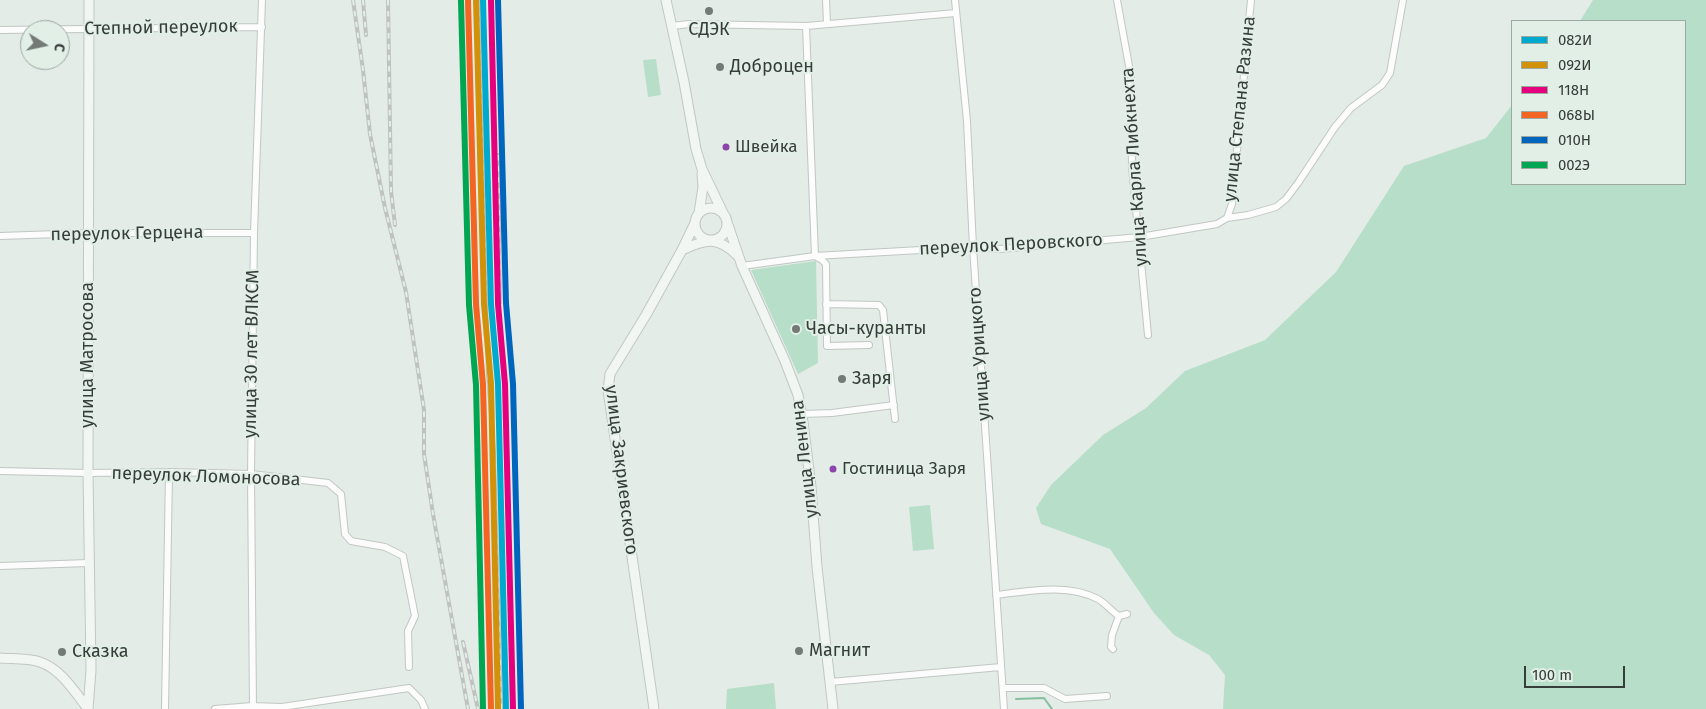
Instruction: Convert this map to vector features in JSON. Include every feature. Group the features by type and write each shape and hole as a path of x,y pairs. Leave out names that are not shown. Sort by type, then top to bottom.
{"main road":[{"name":"улица Матросова","path":"88,709 91,670 88,473 89,0"},
{"name":"улица Ленина","path":"666,0 684,82 692,131 702,169 727,222 742,266 794,382 802,414 833,709"},
{"path":"702,169 703,187 699,213 695,223 696,228 701,236 731,249 738,256 742,266"},
{"path":"699,213 708,208 714,208 723,213"},
{"path":"682,250 721,236 727,222"},
{"name":"улица Закриевского","path":"654,709 608,390 610,374 682,250 695,223"},
{"path":"0,658 38,661 49,666 68,684 88,709"}],"street":[{"name":"улица 30 лет ВЛКСМ","path":"252,708 251,474 254,233 262,0"},
{"path":"826,0 827,24"},
{"name":"улица Урицкого","path":"955,0 967,121 973,247 1004,709"},
{"name":"улица Карла Либкнехта","path":"1116,0 1131,77 1132,167 1148,335"},
{"name":"улица Степана Разина","path":"1227,218 1232,204 1250,0"},
{"name":"переулок Перовского","path":"742,266 815,256 973,247 1000,249 1140,237 1217,224 1227,218 1248,216 1276,207 1298,183 1335,127 1350,108 1382,85 1390,73 1403,0"},
{"path":"672,26 689,24 806,26 956,13"},
{"path":"806,26 815,256 826,264 827,346 869,344"},
{"name":"Степной переулок","path":"0,30 262,27"},
{"name":"переулок Герцена","path":"0,236 88,233 254,233"},
{"path":"826,304 879,305 883,310 895,419"},
{"path":"802,414 832,413 894,405"},
{"name":"переулок Ломоносова","path":"0,471 251,474 328,483 341,494 345,534 351,541 385,547 403,556 416,616 408,631 409,667"},
{"path":"165,709 169,472"},
{"path":"0,566 89,563"},
{"path":"996,595 1066,589 1101,600 1106,607 1119,616 1127,614"},
{"path":"1113,649 1111,642 1119,616"},
{"path":"830,682 1001,667"},
{"path":"215,709 282,707 409,688 421,700 425,709"},
{"path":"1003,688 1044,688 1066,699 1107,696"}],"green space":[{"path":"1593,0 1706,0 1706,709 1223,709 1225,675 1209,655 1174,635 1154,613 1110,549 1041,524 1036,508 1051,485 1103,435 1146,408 1185,371 1265,340 1336,272 1404,166 1486,138 1511,106 1511,185 1686,185 1686,20 1581,20"},
{"path":"656,59 661,95 648,97 643,60"},
{"path":"816,261 818,363 798,374 751,270"},
{"path":"930,505 934,549 913,551 909,507"},
{"path":"774,683 776,709 726,709 727,689"}],"waterway":[{"path":"1016,699 1044,698 1052,709"}],"railway":[{"path":"353,0 370,134 385,208 406,292 424,410 424,454 468,709"},
{"path":"363,0 366,35"},
{"path":"388,0 391,191 395,225"},
{"path":"478,0 488,375 494,453 501,709"},
{"path":"498,155 500,303"},
{"path":"463,642 478,709"}],"transit line":[{"name":"068Ы","path":"468,0 476,304 483,385 491,709"},
{"name":"092И","path":"476,0 484,304 491,384 498,709"},
{"name":"082И","path":"483,0 491,304 498,384 506,709"},
{"name":"118Н","path":"491,0 498,304 505,384 513,709"},
{"name":"010Н","path":"498,0 506,303 513,384 521,709"},
{"name":"002Э","path":"461,1 469,305 476,385 483,709"}],"place":[{"name":"СДЭК","path":"709,11"},
{"name":"Доброцен","path":"720,67"},
{"name":"Швейка","path":"726,147"},
{"name":"Часы-куранты","path":"796,329"},
{"name":"Заря","path":"842,379"},
{"name":"Гостиница Заря","path":"833,469"},
{"name":"Магнит","path":"799,651"},
{"name":"Сказка","path":"62,652"}]}
